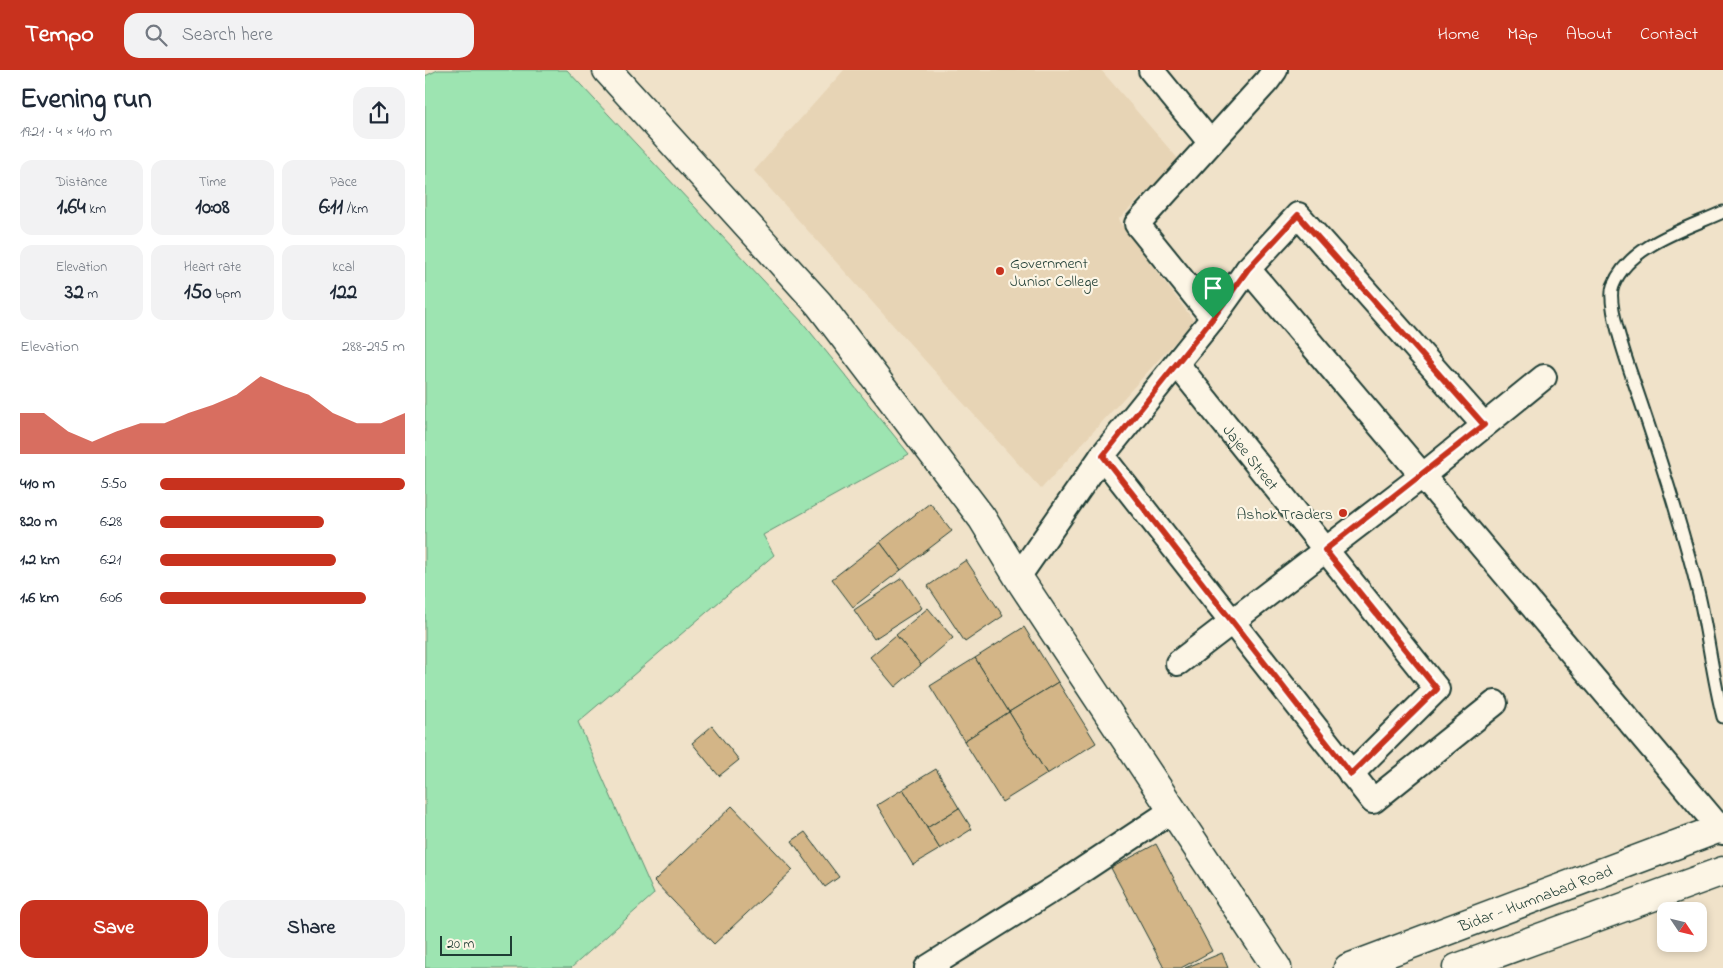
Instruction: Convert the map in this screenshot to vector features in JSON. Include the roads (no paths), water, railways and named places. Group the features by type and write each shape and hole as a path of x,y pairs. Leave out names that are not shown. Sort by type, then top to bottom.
{"street":[{"path":"607,70 819,304 982,518 1017,577 1277,968"},
{"path":"1151,70 1210,142"},
{"path":"1213,318 1137,224 1210,142 1267,82 1275,70"},
{"path":"1017,577 1103,456 1213,318 1248,269 1298,215 1484,425"},
{"path":"1248,269 1722,829"},
{"name":"Jajee Street","path":"1177,364 1437,689 1351,774"},
{"path":"1178,663 1422,476 1544,376"},
{"path":"1103,456 1373,801 1495,703"},
{"path":"927,968 1066,881 1173,810"},
{"name":"Bidar - Humnabad Road","path":"1348,968 1722,829"},
{"path":"1457,968 1723,871"}],"lane":[{"path":"1723,212 1639,252 1622,269 1612,288 1612,304 1631,374 1667,480 1698,591 1723,716"}],"place":[{"name":"Government Junior College","path":"1000,271"},
{"name":"Ashok Traders","path":"1343,513"}]}
